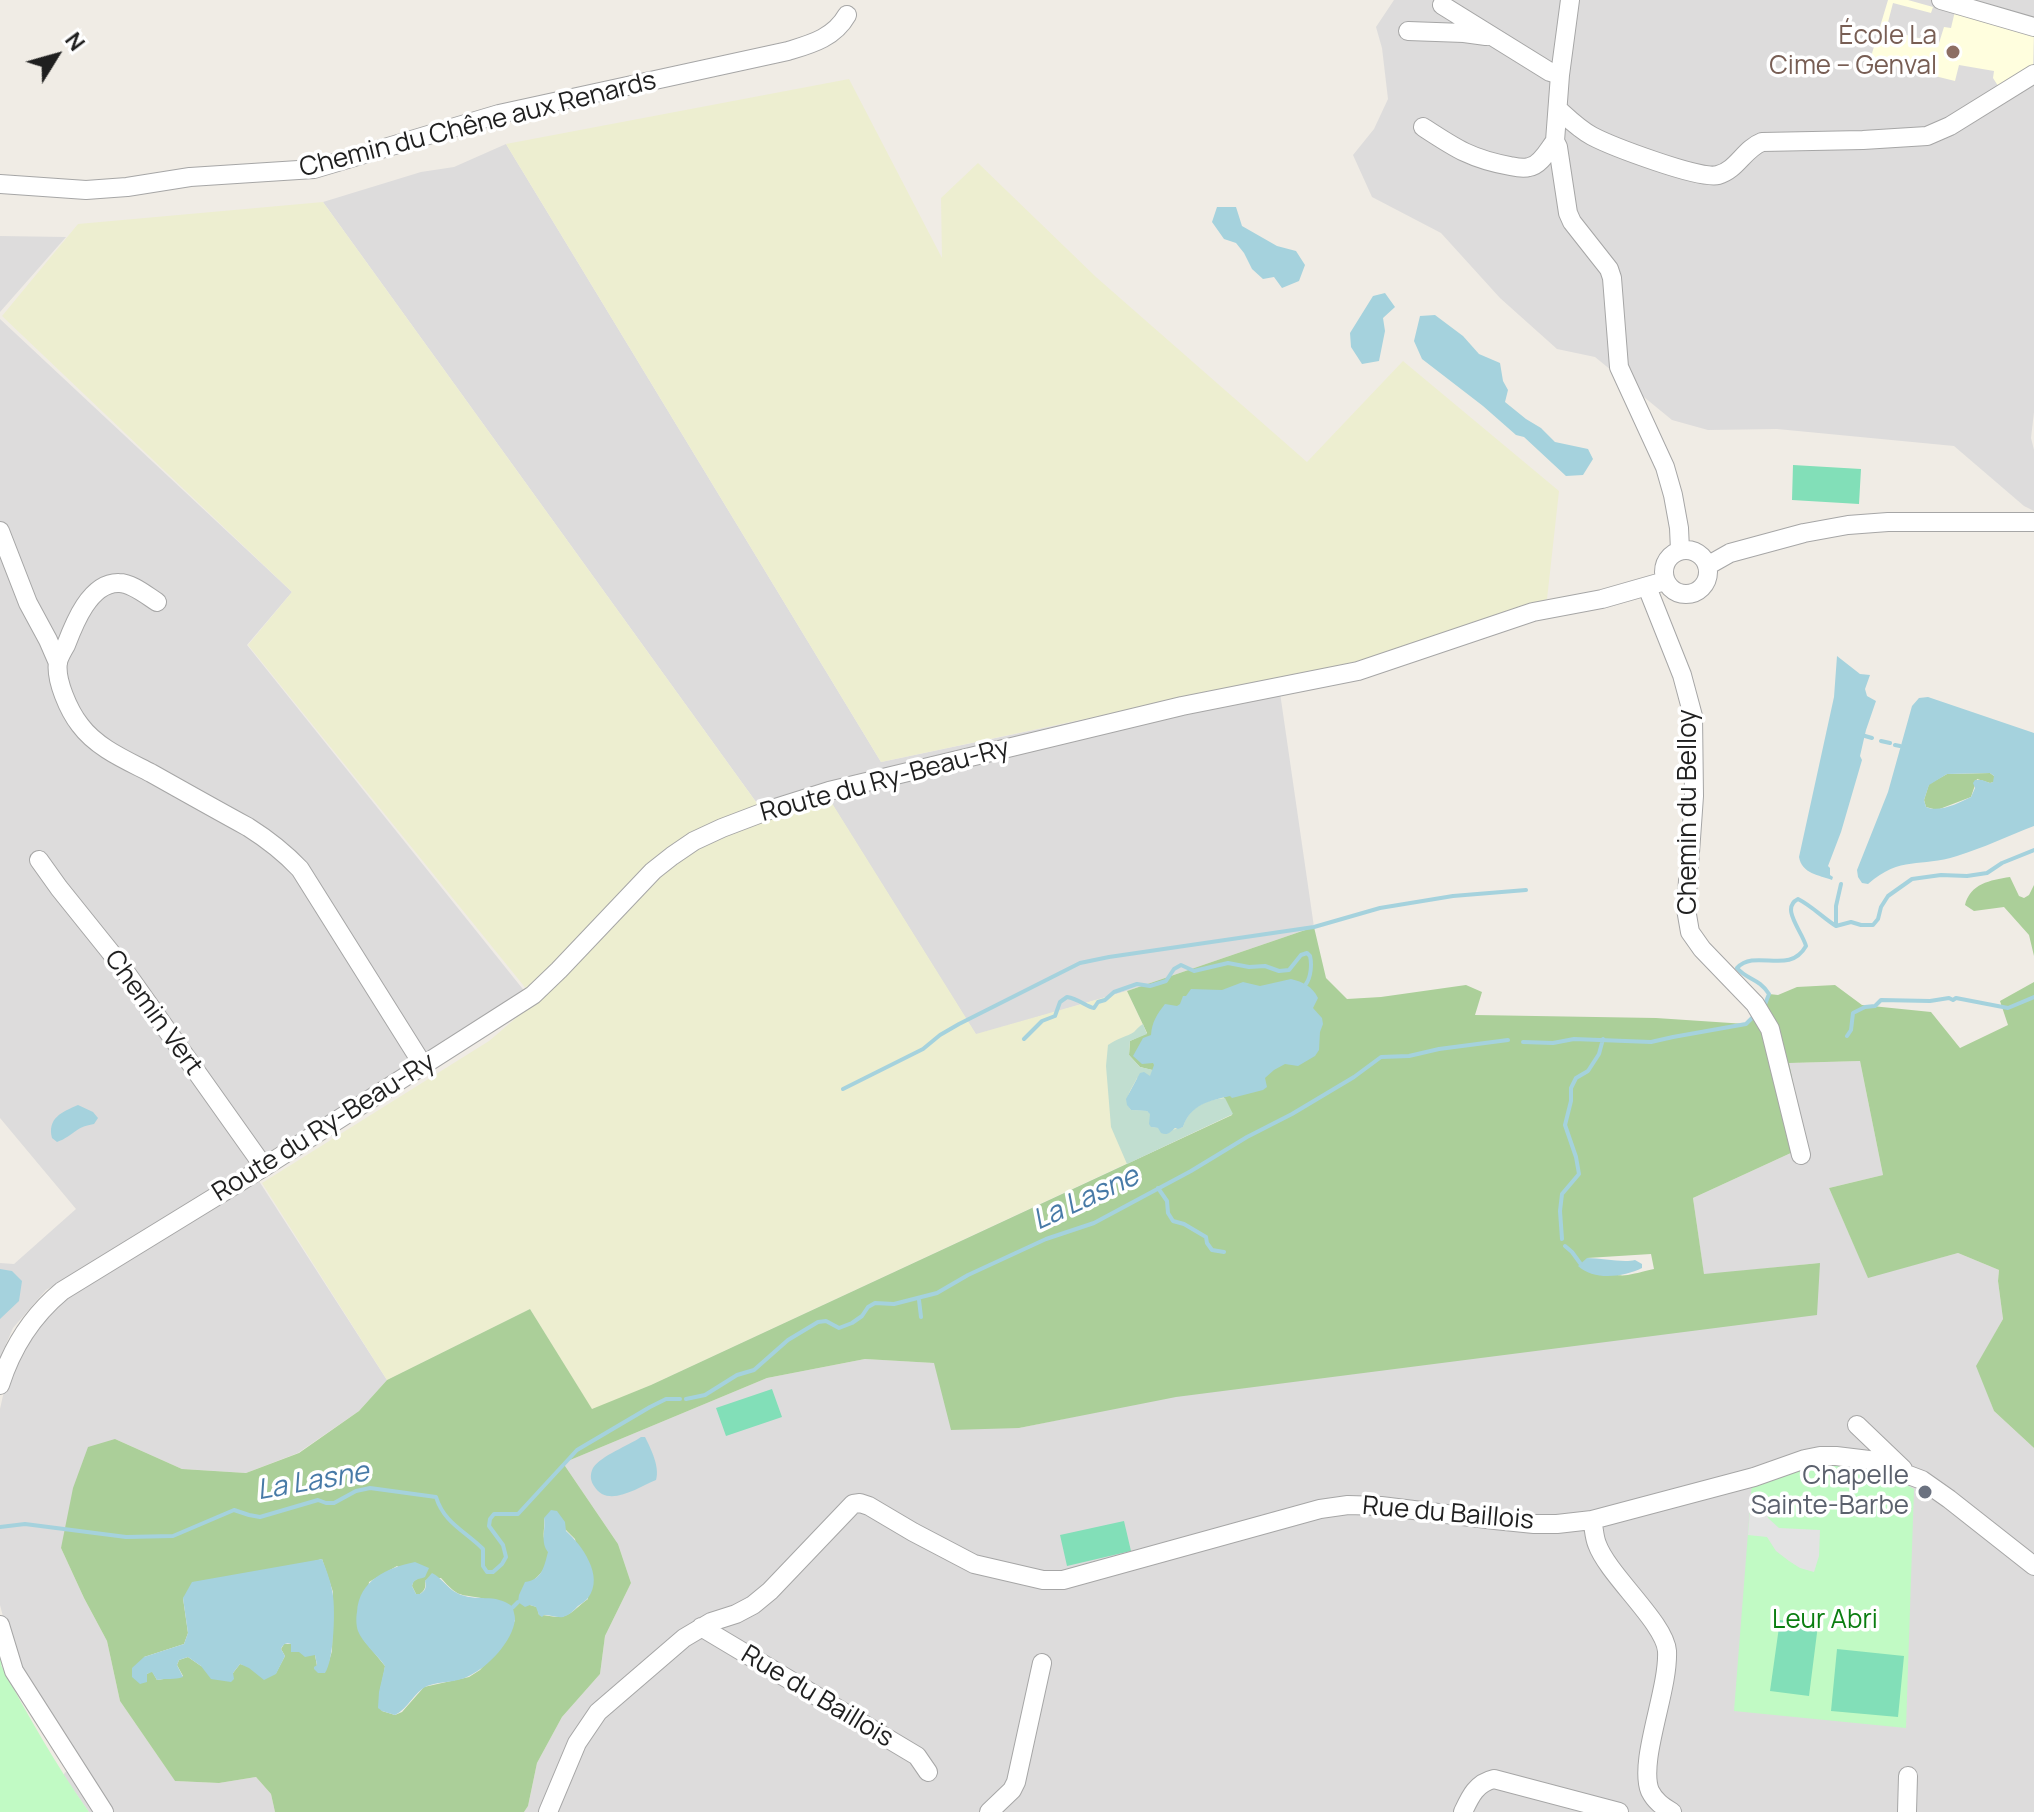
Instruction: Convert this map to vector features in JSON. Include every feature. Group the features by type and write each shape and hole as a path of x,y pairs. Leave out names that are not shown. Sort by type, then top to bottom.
{"street":[{"path":"1570,0 1555,141 1570,218 1609,269 1612,278 1619,367 1665,467 1679,528 1680,550"},
{"path":"1941,0 2034,27"},
{"path":"1442,5 1550,72 1560,75"},
{"name":"Chemin du Chêne aux Renards","path":"0,184 86,190 203,176 314,169 499,114 788,51 829,35 847,15"},
{"path":"1408,31 1493,37"},
{"path":"1558,109 1596,138 1709,177 1731,169 1750,148 1762,142 1927,136 1950,126 2034,74"},
{"path":"1423,127 1464,154 1517,167 1538,163 1555,141"},
{"path":"1707,566 1730,553 1848,525 2034,522"},
{"path":"0,531 28,603 58,663 67,703 80,725 101,746 248,827 288,855 307,880 423,1065"},
{"path":"1680,550 1697,553 1707,566 1707,581 1697,592 1682,595 1656,584 1663,575 1665,562 1680,550"},
{"path":"58,663 74,624 99,590 120,583 157,602"},
{"name":"Route du Ry-Beau-Ry","path":"0,1385 14,1347 31,1321 62,1291 264,1167 533,995 653,871 694,841 722,828 829,791 1182,706 1358,671 1533,612 1602,599 1656,584"},
{"name":"Chemin du Belloy","path":"1656,584 1693,716 1694,796 1686,909 1690,932 1702,949 1755,1004 1770,1029 1801,1155"},
{"name":"Chemin Vert","path":"39,860 120,964 264,1167"},
{"path":"1857,1425 1910,1477"},
{"name":"Rue du Baillois","path":"548,1812 577,1743 598,1712 684,1638 711,1622 753,1605 853,1504 869,1506 974,1564 1043,1580 1063,1580 1309,1511 1348,1505 1405,1508 1534,1524 1592,1520 1820,1456 1869,1460 1922,1480 2034,1566"},
{"path":"1592,1520 1596,1543 1606,1561 1650,1618 1667,1646 1667,1673 1648,1770 1651,1791 1660,1809"},
{"path":"0,1625 14,1671 104,1812"},
{"name":"Rue du Baillois","path":"701,1627 917,1756 928,1772"},
{"path":"989,1812 1016,1782 1042,1663"},
{"path":"1907,1812 1908,1776"},
{"path":"1463,1812 1473,1792 1484,1781 1494,1779 1619,1812"}],"shaded area":[{"path":"1394,0 2034,0 2034,412 2031,438 2034,450 2034,511 2024,506 1954,446 1777,429 1708,430 1672,420 1595,357 1557,349 1500,298 1441,233 1372,197 1353,155 1374,129 1388,99 1382,48 1376,27"},
{"name":"École La Cime – Genval","path":"1888,0 1908,0 1933,7 1931,13 1893,3 1886,30 1939,43 1944,27 1951,28 1955,11 2034,32 2033,70 2000,89 1993,78 1994,71 1959,65 1955,81 1870,60"},
{"path":"849,79 942,258 941,198 978,163 1096,277 1307,462 1403,361 1559,491 1547,599 1341,670 1208,693 881,762 506,144"},
{"path":"506,144 881,762 1278,679 1314,927 1127,991 976,1035 830,801 769,820 323,202 421,172 454,167"},
{"path":"323,202 769,820 830,800 976,1034 1127,991 1147,1034 1140,1067 1219,1087 1233,1114 592,1410 530,1309 387,1380 262,1183 489,1041 536,1001 248,645 292,592 2,316 78,224"},
{"path":"0,236 66,237 0,312"},
{"path":"0,319 292,592 247,645 526,993 136,1238 46,1290 13,1328 0,1358 0,1263 14,1264 76,1209 0,1118"},
{"path":"1143,1024 1147,1034 1130,1041 1129,1055 1140,1067 1153,1070 1151,1076 1137,1078 1127,1102 1131,1110 1151,1114 1151,1127 1172,1130 1183,1127 1194,1110 1211,1101 1225,1098 1233,1114 1127,1164 1111,1127 1106,1066 1108,1045"},
{"path":"1860,1061 1883,1175 1829,1188 1868,1277 1958,1253 1999,1270 2003,1319 1977,1366 1994,1411 2034,1448 2034,1812 524,1812 537,1763 562,1717 600,1674 605,1636 631,1583 618,1544 563,1463 767,1378 865,1359 935,1363 1019,1428 1819,1263 1704,1275 1693,1198 1806,1146 1788,1063"},
{"path":"257,1178 387,1380 359,1411 298,1453 246,1473 182,1469 115,1439 61,1548 107,1641 120,1701 175,1781 219,1783 256,1777 271,1794 275,1812 89,1812 63,1775 77,1759 14,1658 0,1605 0,1409 4,1391 17,1355 55,1302"},
{"path":"1750,1510 1766,1510 1768,1518 1779,1528 1820,1530 1819,1556 1814,1572 1789,1561 1776,1551 1767,1537 1748,1535"}],"green space":[{"path":"1793,465 1861,469 1859,504 1792,500"},
{"path":"1990,773 1994,776 1994,782 1977,779 1971,797 1937,810 1926,807 1924,800 1929,784 1947,774"},
{"path":"2010,877 2019,896 2024,898 2034,885 2034,956 2029,935 2004,907 1974,911 1965,905 1976,888"},
{"path":"1314,927 1326,978 1347,999 1466,985 1482,992 1475,1015 1656,1018 1746,1024 1764,1007 1769,994 1778,995 1797,987 1835,985 1862,1005 1931,1012 1960,1048 2008,1025 2000,1001 2034,982 2034,1448 1994,1411 1976,1366 2003,1319 1999,1270 1958,1253 1868,1278 1829,1188 1883,1175 1860,1061 1789,1063 1806,1146 1693,1198 1704,1274 1820,1263 1817,1315 1176,1397 1019,1428 951,1430 934,1363 865,1359 767,1378 563,1463 618,1544 631,1583 605,1636 600,1674 562,1717 537,1763 524,1812 275,1812 271,1794 256,1777 219,1783 175,1781 120,1701 107,1641 61,1548 73,1488 88,1447 115,1439 182,1469 246,1473 299,1453 359,1411 387,1380 530,1309 592,1409 651,1385 1232,1115 1219,1087 1140,1067 1129,1055 1130,1041 1147,1033 1127,991","holes":["1651,1254 1654,1269 1619,1275 1587,1258","544,1518 566,1530 575,1539 588,1599 563,1616 539,1615 537,1607 530,1605 531,1582 543,1570 548,1557","322,1559 333,1592 332,1651 329,1661 314,1669 317,1666 315,1655 291,1650 291,1644 284,1644 281,1649 285,1656 276,1673 240,1664 233,1673 201,1666 188,1657 179,1660 177,1665 183,1676 157,1680 152,1671 147,1674 144,1657 184,1644 188,1633 183,1598","397,1566 418,1578 412,1586 416,1594 423,1591 429,1578 441,1578 455,1592 485,1599 515,1620 506,1641 480,1670 469,1677 424,1687 402,1712 395,1715 382,1711 380,1694 385,1666 363,1639 369,1582"]},
{"path":"772,1389 782,1417 726,1436 716,1408"},
{"name":"Leur Abri","path":"1813,1464 1870,1466 1914,1489 1906,1728 1734,1711 1752,1482"},
{"path":"1124,1521 1131,1551 1067,1566 1060,1535"},
{"path":"1780,1620 1818,1625 1809,1696 1770,1691"},
{"path":"0,1643 6,1663 1,1665 43,1740 89,1812 0,1812"},
{"path":"1837,1649 1904,1656 1898,1717 1831,1711"}],"water":[{"path":"1217,207 1236,207 1242,226 1277,246 1296,251 1305,265 1299,281 1282,288 1274,277 1263,279 1252,269 1236,243 1224,239 1212,222"},
{"path":"1385,293 1395,307 1383,318 1385,331 1379,361 1362,364 1351,347 1350,333 1373,296"},
{"path":"1435,315 1463,336 1479,354 1500,363 1508,390 1505,402 1555,442 1588,449 1593,459 1583,475 1566,476 1524,437 1516,435 1422,359 1414,341 1420,316"},
{"path":"1837,656 1860,674 1870,675 1865,689 1867,696 1876,701 1866,730 1860,756 1862,760 1828,866 1832,880 1807,870 1799,857 1834,697"},
{"path":"1928,697 2034,733 2034,826 1957,856 1901,866 1868,884 1862,883 1857,870 1888,792 1912,706 1919,698","holes":["1990,773 1994,776 1990,783 1975,780 1971,797 1961,802 1943,808 1926,807 1924,800 1929,785 1947,774"]},
{"path":"1291,979 1307,985 1318,998 1313,1008 1323,1024 1319,1050 1315,1056 1298,1066 1285,1064 1274,1070 1265,1078 1267,1087 1263,1090 1222,1098 1196,1108 1183,1127 1167,1134 1151,1127 1147,1111 1131,1110 1127,1105 1126,1099 1140,1073 1150,1076 1154,1065 1142,1064 1133,1056 1143,1038 1151,1035 1155,1018 1165,1004 1177,1006 1191,989 1222,990 1243,982 1260,986"},
{"path":"78,1105 98,1118 94,1124 82,1127 57,1142 52,1138 51,1131 54,1121 61,1113"},
{"path":"1587,1258 1635,1260 1642,1264 1642,1268 1627,1274 1601,1276 1578,1266"},
{"path":"0,1269 12,1271 22,1281 19,1301 0,1319"},
{"path":"645,1437 654,1458 656,1480 624,1494 607,1496 600,1493 592,1482 593,1468"},
{"path":"551,1510 557,1511 565,1522 566,1531 584,1552 594,1580 587,1599 563,1617 542,1617 536,1607 525,1607 518,1602 525,1582 539,1576 543,1568 548,1552 544,1540 544,1518"},
{"path":"322,1559 334,1608 332,1645 325,1673 314,1669 317,1665 315,1655 305,1657 299,1652 291,1652 291,1644 288,1643 281,1649 285,1656 276,1674 264,1680 240,1664 231,1682 211,1679 201,1666 188,1657 179,1660 177,1665 183,1677 157,1680 152,1672 147,1674 147,1682 140,1684 132,1677 132,1668 144,1657 184,1644 188,1633 183,1598 192,1582"},
{"path":"415,1562 429,1568 425,1577 413,1583 416,1594 424,1590 425,1581 432,1573 464,1596 506,1603 513,1607 515,1619 505,1644 484,1666 464,1678 427,1686 395,1715 378,1708 385,1666 360,1635 357,1614 363,1592 376,1577"}],"waterway":[{"path":"1865,736 1872,738"},
{"path":"1881,741 1890,743"},
{"path":"1895,745 1900,746"},
{"name":"La Lasne","path":"1764,1007 1769,994 1737,968 1753,960 1782,961 1799,955 1806,946 1792,914 1791,908 1798,899 1836,926 1851,922 1873,925 1888,896 1912,879 1987,873 2034,850"},
{"path":"1836,925 1841,884"},
{"path":"843,1089 923,1049 959,1024 1080,963 1314,927 1380,908 1453,896 1526,890"},
{"path":"1024,1039 1042,1021 1055,1016 1060,1002 1067,997 1094,1008 1114,992 1137,984 1150,986 1166,981 1181,965 1194,971 1228,963 1265,966 1279,971 1289,970 1301,955 1307,953 1311,967 1306,984"},
{"path":"1847,1036 1853,1013 1875,1006 1881,1000 1956,998 2008,1008 2034,997"},
{"name":"La Lasne","path":"1523,1042 1553,1043 1574,1039 1651,1042 1746,1024 1754,1016"},
{"path":"1562,1239 1562,1194 1579,1174 1565,1125 1571,1088 1576,1078 1588,1071 1599,1054 1603,1039"},
{"name":"La Lasne","path":"686,1399 705,1395 737,1375 754,1370 788,1340 818,1322 826,1321 839,1328 852,1323 875,1303 894,1304 937,1293 1046,1239 1094,1223 1292,1114 1381,1057 1409,1056 1508,1040"},
{"path":"1158,1188 1167,1201 1168,1213 1173,1221 1206,1237 1212,1250 1224,1252"},
{"path":"1565,1246 1580,1263"},
{"path":"919,1300 921,1317"},
{"name":"La Lasne","path":"0,1527 25,1524 126,1537 173,1536 234,1510 260,1517 318,1500 334,1503 356,1491 370,1488 436,1497 444,1514 483,1549 483,1566 487,1572 493,1572 506,1557 503,1545 489,1526 494,1514 518,1514 577,1450 666,1399 680,1399"},
{"path":"513,1607 518,1602"}],"place":[{"name":"École La Cime – Genval","path":"1953,52"},
{"name":"Chapelle Sainte-Barbe","path":"1925,1492"}]}
